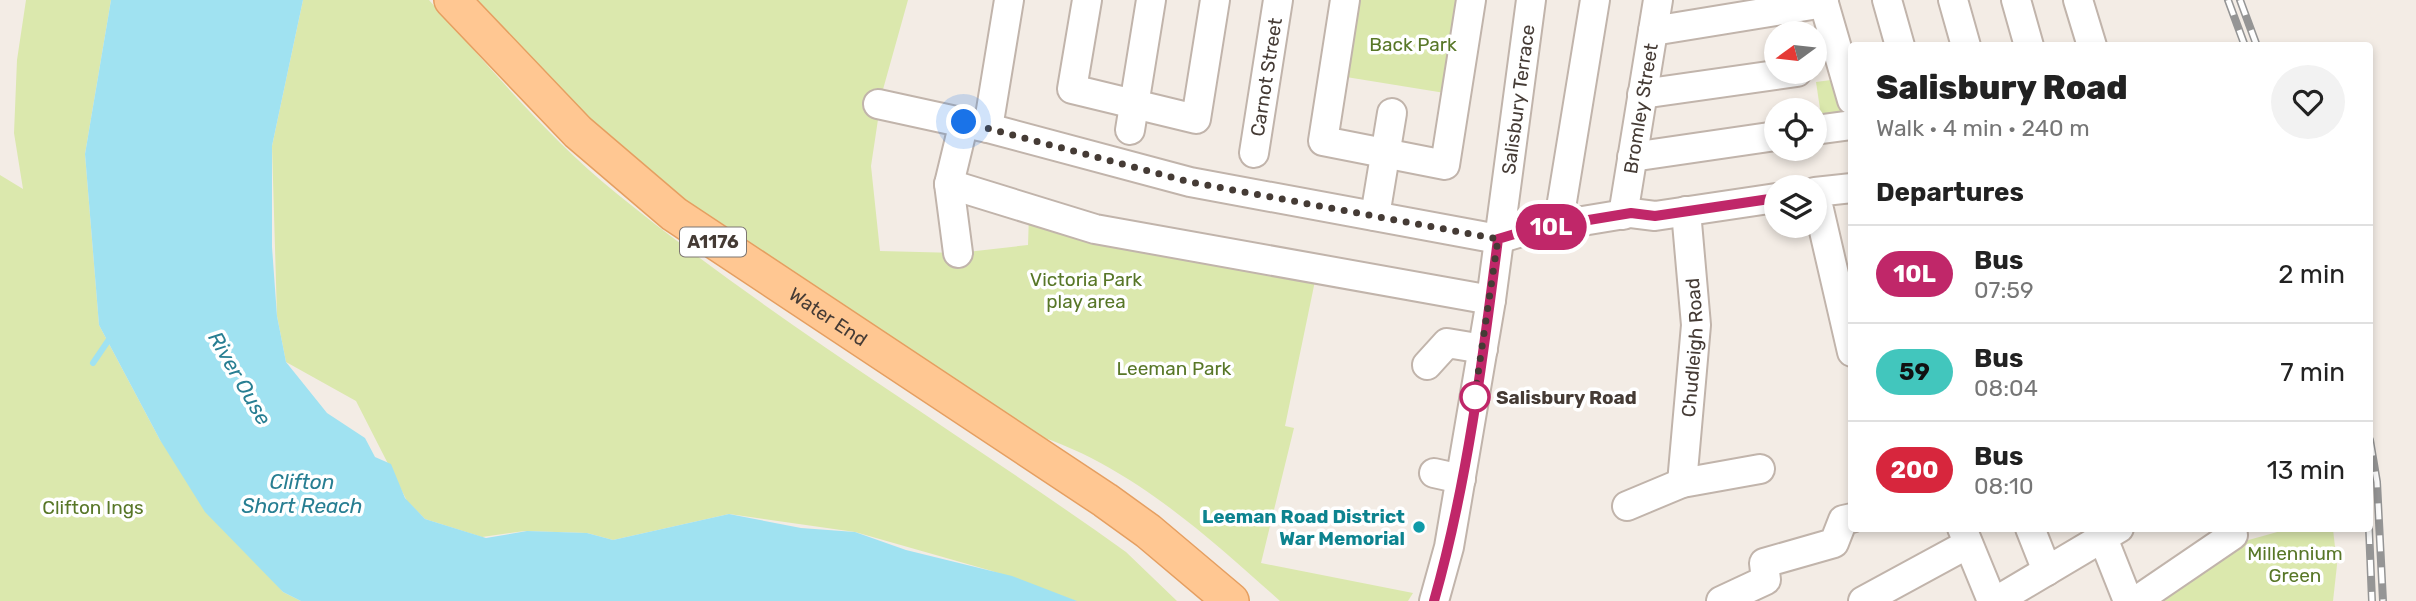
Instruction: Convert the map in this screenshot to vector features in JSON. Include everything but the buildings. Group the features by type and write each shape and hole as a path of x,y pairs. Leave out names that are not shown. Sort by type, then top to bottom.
{"main road":[{"name":"Water End","path":"452,0 569,123 674,214 1105,500 1148,531 1231,601"}],"street":[{"path":"958,253 949,184 976,125 1009,0"},
{"path":"1087,0 1072,89 1132,117 1196,119 1215,0"},
{"path":"1132,117 1150,0"},
{"name":"Carnot Street","path":"1254,153 1278,0"},
{"path":"1345,0 1323,141 1445,165 1471,0"},
{"name":"Salisbury Terrace","path":"1498,239 1531,0"},
{"path":"1558,226 1595,0"},
{"name":"Bromley Street","path":"1623,215 1658,0"},
{"path":"1887,0 1899,42"},
{"path":"1953,0 1965,42"},
{"path":"2016,0 2028,42"},
{"path":"2078,0 2091,42"},
{"path":"1653,31 1824,1 1828,67 1848,94"},
{"path":"1642,94 1764,77"},
{"path":"878,104 976,125 1190,182 1498,239 1631,213 1644,216 1764,200"},
{"path":"1375,216 1392,113"},
{"path":"1827,128 1848,126"},
{"path":"1632,157 1764,138"},
{"path":"949,184 1095,229 1491,300"},
{"path":"1827,191 1848,188"},
{"name":"Chudleigh Road","path":"1682,483 1696,324 1686,211"},
{"path":"1826,238 1848,335"},
{"path":"1434,601 1449,547 1447,476 1483,349 1498,239"},
{"path":"1427,365 1447,343 1483,349"},
{"path":"1627,506 1682,483 1760,469"},
{"path":"1721,601 1766,580 1764,563 1834,543 1847,519"},
{"path":"2032,532 2048,571"},
{"path":"1863,601 1965,536 1994,601 2048,571 2107,532 2128,601"},
{"path":"2136,601 2232,532"}],"green space":[{"name":"Clifton Ings","path":"26,0 111,0 85,154 99,325 160,440 283,592 301,601 0,601 0,175 23,189 14,133 17,60"},
{"path":"303,0 429,0 542,125 616,193 740,287 1126,552 1177,601 1076,601 992,571 855,532 729,514 613,540 587,533 525,531 482,537 425,519 407,501 356,401 286,362 277,316 272,146"},
{"name":"Leeman Park","path":"478,0 908,0 882,93 871,166 880,251 958,253 1028,245 1029,215 1316,276 1285,426 1294,428 1261,563 1413,593 1408,601 1280,601 1191,524 1128,479 1059,443 1022,431 684,200 591,122"},
{"name":"Back Park","path":"1352,0 1465,0 1451,94 1340,76"},
{"path":"1831,80 1843,120 1827,122 1827,98 1818,98 1816,84 1827,84 1827,81"},
{"name":"Millennium Green","path":"2277,532 2333,532 2337,565 2333,601 2152,601 2245,541"}],"water":[{"path":"111,0 303,0 272,146 272,247 277,316 286,362 327,413 365,438 375,457 391,464 405,498 425,519 486,538 527,531 587,533 613,540 729,514 801,528 855,532 906,550 1012,576 1077,601 301,601 283,592 205,512 160,440 99,325 85,154"}],"waterway":[{"path":"93,363 112,335"}],"railway":[{"path":"2228,0 2244,42"},
{"path":"2240,0 2256,42"},
{"path":"2373,458 2377,482 2383,601"},
{"path":"2369,532 2372,601"}],"bus line":[{"name":"10L","path":"1434,601 1449,547 1491,300 1498,239 1528,230 1609,219 1631,213 1655,216 1764,200"}],"place":[{"name":"Salisbury Road","path":"1475,397"},
{"name":"Leeman Road District War Memorial","path":"1419,527"}],"route":[{"path":"964,122 1190,182 1498,239 1474,401 1475,397"}],"park label":[{"name":"Victoria Park play area","path":"1086,290"}],"water label":[{"name":"River Ouse","path":"240,378"},
{"name":"Clifton Short Reach","path":"302,493"}]}
